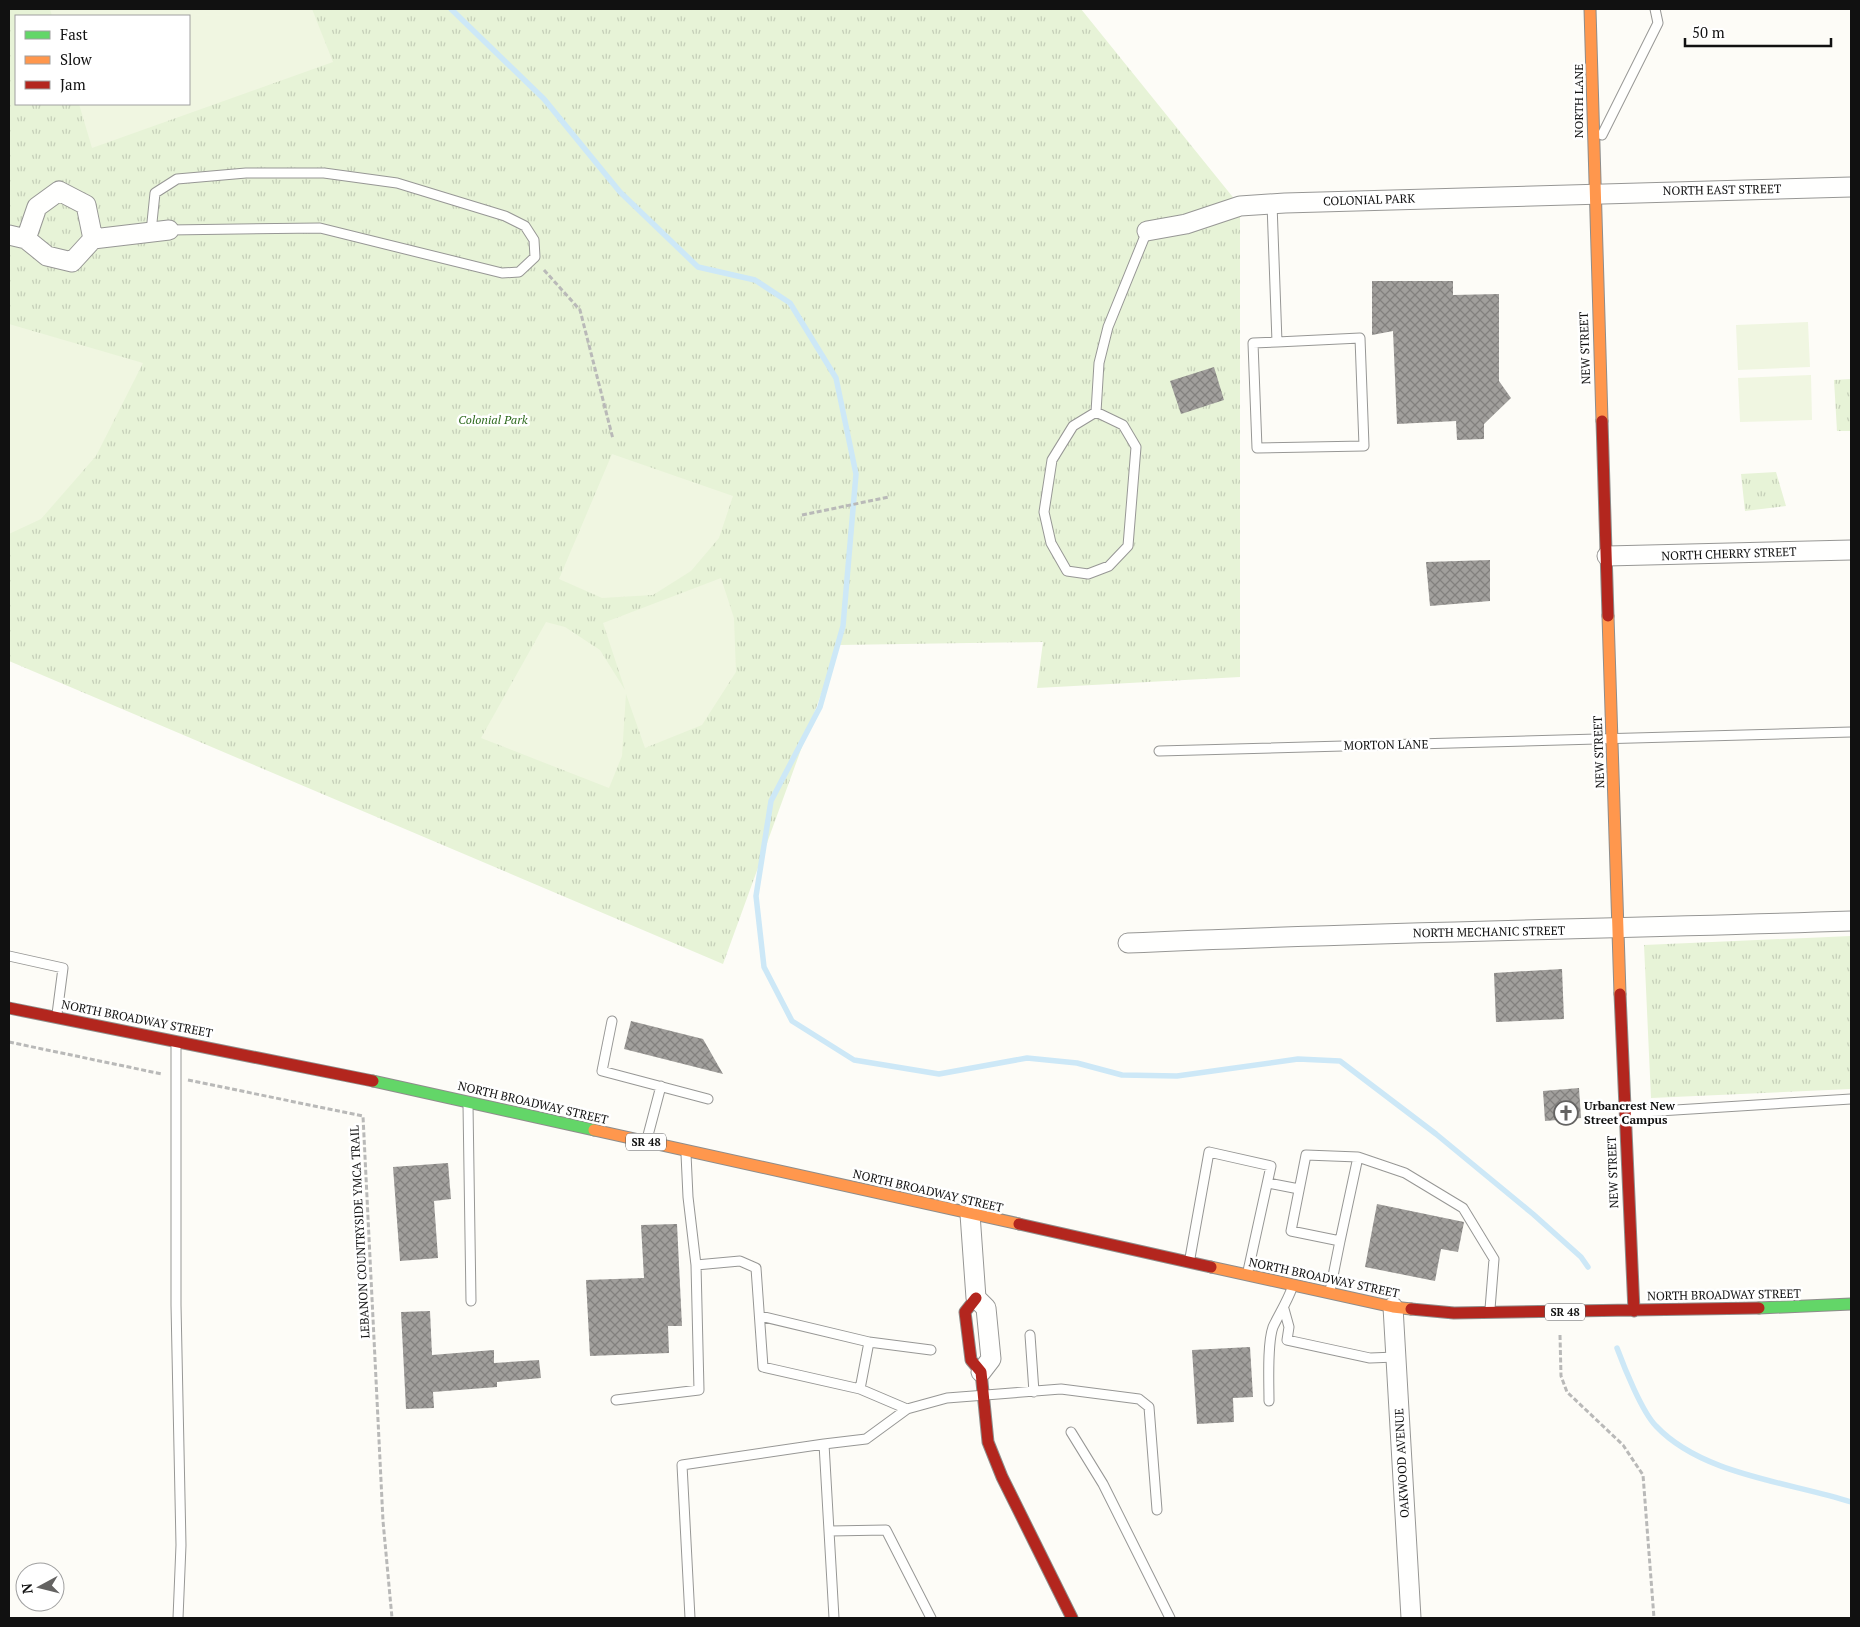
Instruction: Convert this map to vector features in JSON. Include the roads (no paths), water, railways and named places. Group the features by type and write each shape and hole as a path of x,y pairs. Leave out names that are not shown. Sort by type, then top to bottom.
{"main road":[{"name":"NORTH LANE","path":"1590,9 1593,192"},
{"name":"NEW STREET","path":"1593,192 1607,556 1624,1113 1634,1311"},
{"name":"NORTH BROADWAY STREET","path":"9,1008 468,1102 1393,1307 1435,1312 1490,1313 1717,1310 1851,1304"},
{"path":"981,1372 988,1442 1002,1477 1072,1618"}],"street":[{"name":"NORTH EAST STREET","path":"1593,192 1851,187"},
{"path":"93,239 86,205 59,192 37,207 17,237 47,256 72,262 93,239 160,231"},
{"name":"COLONIAL PARK","path":"1147,231 1186,224 1240,206 1593,192"},
{"name":"NORTH CHERRY STREET","path":"1607,556 1851,550"},
{"name":"NORTH MECHANIC STREET","path":"1128,943 1328,934 1618,929 1851,920"},
{"path":"970,1214 976,1298 986,1308 991,1359 981,1372"},
{"name":"OAKWOOD AVENUE","path":"1393,1307 1411,1618"}],"lane":[{"path":"1593,153 1658,23 1655,9"},
{"path":"246,173 324,173 397,183 505,216 524,226 534,240 535,258 519,272 502,273 320,228 160,231 155,193 177,179 246,173"},
{"path":"1272,204 1277,342"},
{"path":"1096,412 1099,363 1108,327 1147,231"},
{"path":"1360,338 1364,446 1257,448 1253,343 1277,342 1360,338"},
{"path":"1096,412 1122,425 1136,447 1128,546 1109,566 1088,574 1067,571 1050,543 1044,512 1052,460 1073,426 1096,412"},
{"name":"MORTON LANE","path":"1159,751 1851,732"},
{"path":"9,956 63,968 57,1017"},
{"path":"612,1021 602,1071 708,1099"},
{"path":"176,1041 176,1305 181,1545 178,1618"},
{"path":"646,1142 661,1086"},
{"path":"1624,1113 1851,1099"},
{"path":"468,1102 471,1301"},
{"path":"616,1400 699,1390 696,1265 688,1197 686,1151"},
{"path":"1189,1263 1208,1152 1272,1166 1247,1276"},
{"path":"1340,1241 1291,1231 1306,1155 1358,1157 1404,1173 1463,1208 1494,1259 1490,1313"},
{"path":"1329,1294 1358,1157"},
{"path":"1268,1183 1299,1189"},
{"path":"696,1265 740,1261 756,1268 763,1367 860,1389 907,1409"},
{"path":"1269,1401 1269,1365 1273,1328 1284,1309 1292,1286"},
{"path":"1284,1309 1289,1327 1287,1340 1370,1358 1396,1357"},
{"path":"760,1316 869,1342 931,1350"},
{"path":"1030,1335 1034,1392"},
{"path":"860,1389 869,1342"},
{"path":"690,1618 682,1465 866,1439 907,1409 947,1398 1062,1389 1139,1399 1149,1408 1157,1510"},
{"path":"1071,1432 1103,1484 1170,1618"},
{"path":"824,1444 834,1618"},
{"path":"830,1531 886,1530 931,1618"}],"waterway":[{"path":"451,9 544,99 620,192 698,267 755,280 790,303 836,378 856,474 843,626 820,707 771,801 756,896 764,967 792,1021 854,1060 939,1074 1027,1058 1077,1063 1122,1075 1177,1076 1298,1059 1340,1061 1436,1134 1533,1214 1581,1257 1588,1267"},
{"path":"1617,1348 1645,1411 1656,1426 1675,1443 1697,1456 1748,1475 1851,1502"}],"place":[{"name":"Urbancrest New Street Campus","path":"1566,1113"}],"park label":[{"name":"Colonial Park","path":"493,420"}]}
